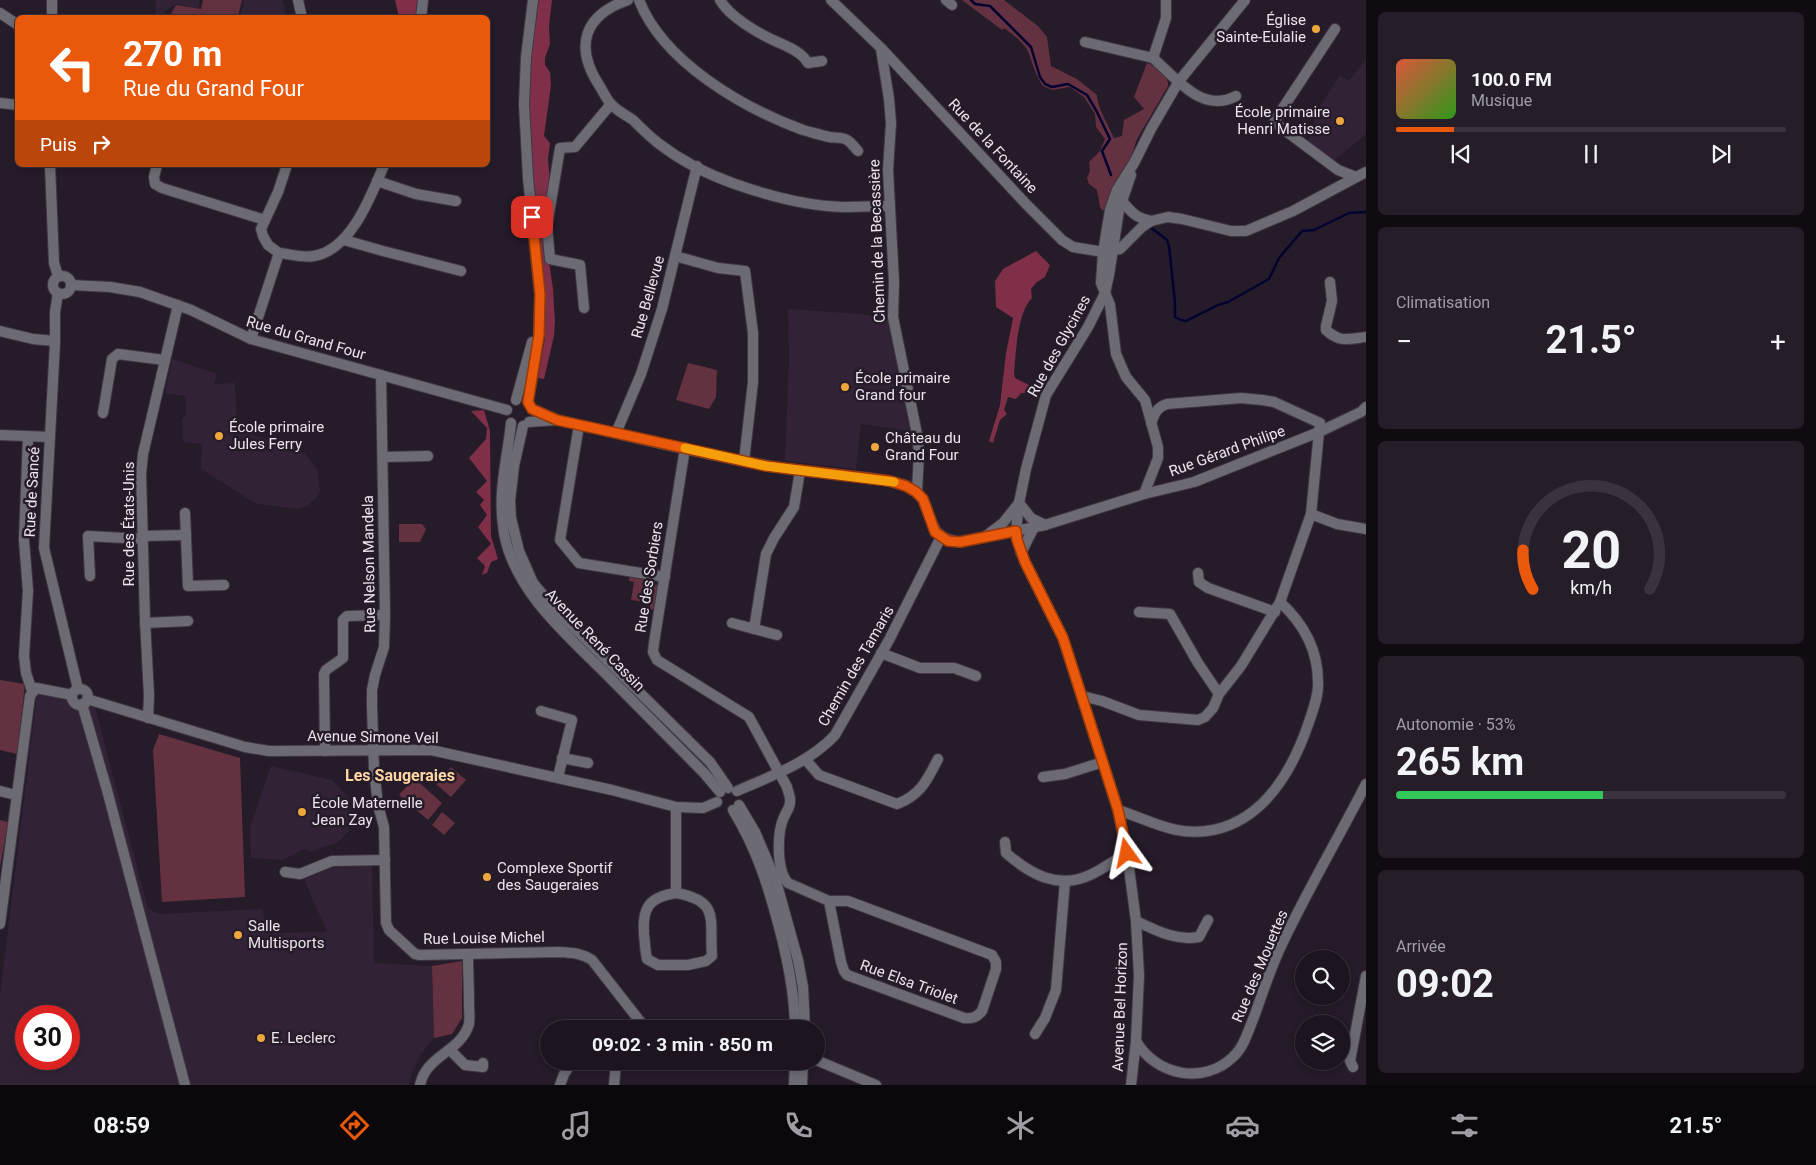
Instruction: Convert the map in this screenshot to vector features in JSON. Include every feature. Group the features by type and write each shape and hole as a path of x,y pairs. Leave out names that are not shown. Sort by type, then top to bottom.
{"street":[{"path":"52,0 52,15"},
{"path":"298,0 301,15"},
{"path":"421,15 423,0"},
{"path":"516,400 532,341 535,292 519,140 519,89 527,0"},
{"path":"526,424 533,415 530,406 539,335 540,294 526,150 524,104 526,58 533,0"},
{"path":"628,0 603,12 595,20 586,39 584,48 586,59 594,77 611,104 659,144 697,166 735,184 800,202 841,207 889,206"},
{"path":"639,0 653,26 672,48 712,84 764,114 804,130 828,137 847,139 858,151"},
{"path":"720,0 726,9 764,36 803,55 808,63 822,60"},
{"name":"Rue de la Fontaine","path":"831,0 881,48 1026,204 1062,240 1073,247 1108,251"},
{"path":"1153,58 1166,18 1166,0"},
{"path":"557,420 526,424 511,423 507,417 507,410 509,405 520,399 557,420 579,425 744,461 890,481 906,486 923,499 935,532 948,541 960,542 1045,525 1144,494 1158,458 1158,447 1145,400 1126,377 1118,360 1110,305 1105,293 1110,210 1116,190 1134,163 1179,81 1245,0"},
{"path":"0,13 15,23"},
{"path":"1335,30 1274,123 1338,170 1356,177"},
{"path":"1085,42 1153,58 1194,94 1211,102 1228,100 1236,96"},
{"name":"Chemin de la Becassière","path":"881,48 891,123 888,170 894,282 893,317 917,434 916,492"},
{"path":"0,103 15,105"},
{"path":"591,268 550,259 547,226 560,148 575,147 611,104"},
{"path":"1108,251 1118,210 1134,163"},
{"name":"Rue Bellevue","path":"616,433 641,374 662,309 697,166"},
{"path":"50,167 54,263 58,276"},
{"path":"156,167 154,177 155,184 162,188 265,220"},
{"path":"287,167 261,229 268,245 279,253 299,256 314,256 344,240 362,213 383,167"},
{"path":"1122,200 1132,214 1140,219 1150,221 1168,218 1182,219 1231,231 1246,232 1293,211 1366,172"},
{"path":"377,181 416,194 456,201"},
{"path":"1108,251 1120,249 1150,221"},
{"path":"344,240 462,271"},
{"path":"251,339 279,253"},
{"path":"675,256 718,268 746,271 753,333 753,382 744,461"},
{"path":"580,265 584,308"},
{"path":"58,276 66,276 70,280 71,285 67,292 58,293 54,290 52,284 58,276"},
{"path":"1330,282 1332,301 1326,330 1336,339 1344,340 1366,337"},
{"name":"Rue du Grand Four","path":"71,285 140,292 208,317 251,339 507,410"},
{"name":"Rue de Sancé","path":"58,293 55,312 44,548 75,692"},
{"name":"Rue des Glycines","path":"1016,531 1026,469 1046,395 1088,327 1105,293"},
{"name":"Rue des États-Unis","path":"148,718 149,695 140,486 142,459 178,305"},
{"path":"0,331 33,339 55,341"},
{"path":"104,412 112,359 114,357 118,354 164,360"},
{"name":"Rue Nelson Mandela","path":"372,750 372,690 384,646 386,615 383,546 381,375"},
{"path":"1082,696 1102,700 1139,715 1198,720 1205,717 1275,612 1311,514 1320,423 1274,402 1241,398 1167,404 1156,410 1151,423"},
{"name":"Rue Gérard Philipe","path":"1144,494 1194,482 1319,432 1361,412 1366,407"},
{"name":"Avenue René Cassin","path":"511,423 509,444 503,469 501,502 504,535 522,580 545,612 704,773 728,790"},
{"name":"Avenue René Cassin","path":"526,424 514,466 510,501 511,518 518,551 533,583 557,612 710,762 728,790"},
{"path":"579,425 560,540 579,562 665,577"},
{"path":"0,435 50,437"},
{"path":"0,924 16,795 32,691 26,673 24,656 28,591 24,540 28,437"},
{"name":"Rue des Sorbiers","path":"685,448 653,652 656,660 750,717 779,772"},
{"path":"383,457 428,456"},
{"path":"754,629 766,554 794,507 800,470"},
{"path":"1151,476 1171,488"},
{"path":"985,537 1002,523 1019,503 1031,518 1045,525"},
{"path":"185,513 188,586 224,584"},
{"path":"1311,514 1337,524 1366,529"},
{"path":"1022,553 1034,527"},
{"name":"Avenue Bel Horizon","path":"1016,531 1022,553 1063,638 1118,810 1127,853 1136,922 1139,976 1136,1041 1131,1085"},
{"path":"90,576 88,536 142,538 186,535"},
{"name":"Chemin des Tamaris","path":"728,790 779,772 805,759 823,748 835,735 912,596 942,537"},
{"path":"1198,573 1199,582 1208,588 1275,612"},
{"path":"1118,810 1170,829 1190,832 1213,830 1242,819 1255,810 1278,788 1292,764 1304,737 1318,683 1315,657 1310,639 1291,612 1280,602"},
{"path":"1139,612 1170,614 1198,663 1219,694"},
{"path":"325,750 324,674 343,658 343,620 347,616 386,615"},
{"path":"145,623 188,621"},
{"path":"732,623 777,635"},
{"path":"881,653 920,668 954,668 976,676"},
{"path":"32,691 36,688 75,692 82,689 86,692 85,701 185,1085"},
{"name":"Avenue Simone Veil","path":"85,701 245,747 269,750 431,750 612,790 676,807 703,808 717,802"},
{"path":"541,711 572,720 558,778"},
{"name":"Rue Louise Michel","path":"372,750 378,805 384,827 386,923 389,930 415,954 566,952 586,956 597,966 639,1020"},
{"path":"562,758 588,763"},
{"path":"805,759 819,775 897,804 906,801 924,786 938,759"},
{"path":"1043,777 1065,774 1103,762"},
{"name":"Rue Elsa Triolet","path":"779,772 787,787 791,804 783,818 779,857 785,879 788,883 829,901 848,901 992,955 996,962 996,969 982,1011 978,1016 964,1018 847,975 841,962 829,901"},
{"name":"Rue des Mouettes","path":"1136,1041 1150,1060 1168,1070 1185,1074 1196,1075 1220,1068 1234,1056 1244,1041 1282,943 1366,784"},
{"path":"736,808 725,811 717,802 728,790 740,798 736,808 756,851 768,886 789,964 795,1020"},
{"path":"0,791 16,795"},
{"path":"676,807 676,893"},
{"path":"736,808 755,832 776,881 798,960 803,987 805,1020"},
{"path":"1005,842 1006,853 1036,875 1048,879 1066,881 1073,881 1091,875 1127,853"},
{"path":"285,872 300,874 332,861 384,860"},
{"path":"1035,1034 1045,1018 1056,990 1066,881"},
{"path":"676,893 696,897 708,908 711,917 712,956 706,961 688,965 658,965 647,959 643,918 646,910 653,901 664,895 676,893"},
{"path":"1136,922 1175,937 1186,939 1199,937 1208,920"},
{"path":"420,1085 424,1071 430,1064 441,1054 450,1050 465,1033 469,1022 468,954"},
{"path":"1353,1067 1350,1061 1366,976"},
{"path":"450,1050 465,1065 483,1067 483,1063"},
{"path":"825,1064 861,1082 876,1085"},
{"path":"560,1085 567,1070"},
{"path":"614,1070 614,1085"},
{"path":"794,1085 795,1070"},
{"path":"802,1085 803,1070"}],"shaded area":[{"path":"156,0 200,0 198,9 176,4 165,11 164,15 155,15"},
{"path":"203,0 242,0 238,15 170,15 176,5 201,9"},
{"path":"244,0 282,0 286,15 240,15"},
{"path":"395,0 419,0 417,15 399,15"},
{"path":"536,0 552,0 549,26 550,44 545,58 545,65 550,72 551,85 544,136 550,143 548,159 550,181 544,226 553,289 555,321 554,336 544,379 538,378 545,338 545,301 527,119 530,45"},
{"path":"962,0 1004,0 1038,26 1047,37 1051,66 1077,79 1097,95 1101,111 1114,138 1122,136 1124,120 1144,109 1134,97 1147,63 1158,69 1167,78 1168,86 1137,139 1129,163 1107,210 1102,210 1100,207 1097,190 1089,184 1087,178 1090,171 1089,162 1100,151 1105,139 1096,127 1095,114 1084,97 1070,87 1052,90 1043,86 1022,43 1004,28 1002,30"},
{"name":"École primaire Henri Matisse","path":"1366,59 1366,134 1331,163 1307,145 1319,108 1340,75 1349,81"},
{"path":"1036,251 1050,265 1045,277 1031,289 1032,298 1023,313 1020,323 1014,374 1015,378 1031,386 1029,393 1021,393 1016,399 1008,397 1004,410 1007,414 1000,420 993,443 989,441 1000,405 1006,353 1013,318 996,307 995,281 1003,269"},
{"name":"École primaire Grand four","path":"788,309 862,314 890,319 910,431 861,424 856,469 785,461 789,360"},
{"name":"École primaire Jules Ferry","path":"172,359 217,374 214,384 235,383 237,433 249,434 294,448 305,454 317,469 320,490 316,498 307,506 298,509 257,504 201,469 202,444 183,442 182,418 185,417 186,410 185,396 165,393"},
{"path":"688,363 717,370 716,397 709,409 676,400"},
{"path":"484,410 490,431 491,536 498,559 491,562 487,573 482,575 485,566 477,558 491,544 478,527 487,515 480,505 484,500 476,492 487,481 469,458 486,439 487,428 471,411"},
{"path":"399,524 422,524 426,529 420,542 399,542"},
{"path":"630,576 653,579 652,584 658,585 654,610 650,609 650,603 631,600 634,582 629,581"},
{"path":"0,680 25,684 17,754 0,750"},
{"path":"37,694 95,707 148,908 158,914 263,909 265,933 327,932 304,879 331,868 372,866 374,963 432,966 434,1038 421,1054 412,1072 409,1085 0,1085 0,995"},
{"path":"159,734 240,758 245,897 162,902 153,750"},
{"name":"École Maternelle Jean Zay","path":"271,766 332,780 349,798 349,831 336,844 311,852 304,849 283,860 251,858 250,827"},
{"path":"451,767 466,780 451,797 436,784"},
{"path":"414,778 442,803 428,820 399,795"},
{"path":"442,812 455,823 444,835 432,825"},
{"path":"0,820 8,822 0,867"},
{"path":"462,961 462,1018 452,1034 434,1038 432,966"}],"waterway":[{"path":"971,0 975,4 990,6 1031,47 1040,77 1045,84 1052,87 1068,84 1087,95 1110,139 1102,151 1111,175"},
{"path":"1150,227 1167,240 1175,317 1186,321 1228,302 1269,279 1279,258 1302,231 1314,230 1349,213 1366,212"}],"slow traffic":[{"path":"685,448 766,466 894,482"}],"place":[{"name":"Église Sainte-Eulalie","path":"1316,29"},
{"name":"École primaire Henri Matisse","path":"1340,121"},
{"name":"École primaire Grand four","path":"845,387"},
{"name":"École primaire Jules Ferry","path":"219,436"},
{"name":"Château du Grand Four","path":"875,447"},
{"name":"École Maternelle Jean Zay","path":"302,812"},
{"name":"Complexe Sportif des Saugeraies","path":"487,877"},
{"name":"Salle Multisports","path":"238,935"},
{"name":"E. Leclerc","path":"261,1038"}],"district":[{"name":"Les Saugeraies","path":"400,775"}],"route":[{"path":"532,217 540,294 539,335 528,402 532,409 557,420 751,463 890,481 906,486 923,499 935,532 948,541 960,542 1016,531 1018,546 1025,562 1063,638 1118,810 1127,853"}]}
